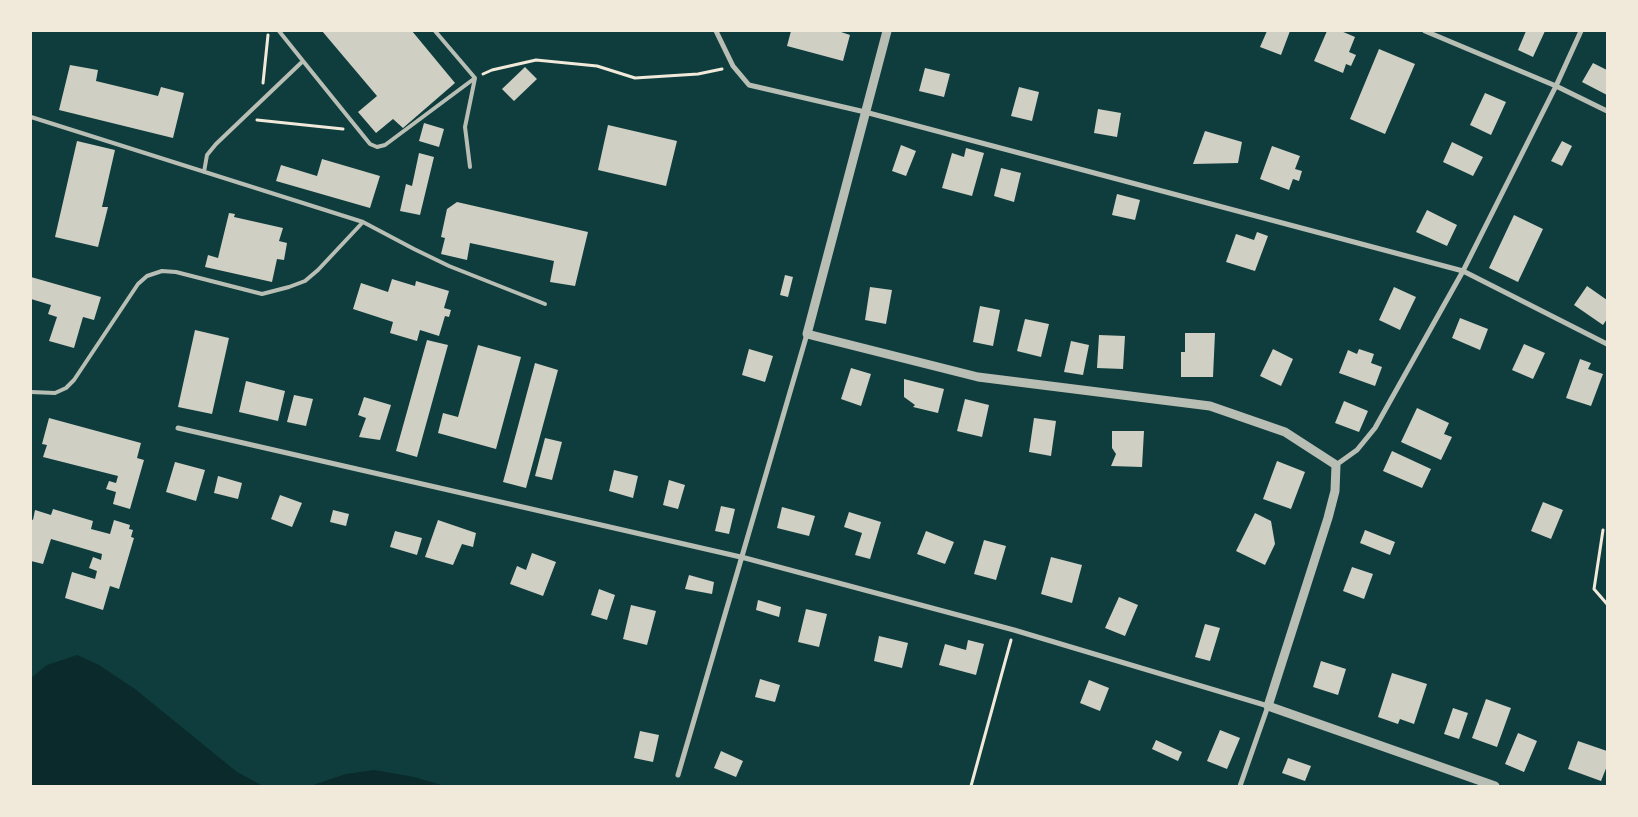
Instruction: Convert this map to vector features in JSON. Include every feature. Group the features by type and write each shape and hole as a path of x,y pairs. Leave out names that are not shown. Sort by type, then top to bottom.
{"street":[{"path":"716,31 733,66 749,84 865,112 1463,271 1607,344"},
{"path":"678,775 807,334 887,31"},
{"path":"1425,31 1556,86 1607,111"},
{"path":"1336,465 1358,450 1375,428 1463,271 1556,86 1581,31"},
{"path":"807,334 978,377 1210,406 1285,432 1336,465"},
{"path":"178,428 742,557 1014,630 1268,706 1494,786"},
{"path":"1240,786 1268,706 1328,518 1335,491 1336,465"}],"lane":[{"path":"279,31 358,130 374,146 386,145 475,78"},
{"path":"435,31 475,78"},
{"path":"204,172 211,149 303,61"},
{"path":"470,167 465,127 475,78"},
{"path":"31,117 363,222 450,266 545,304"},
{"path":"31,392 55,393 66,388 74,380 138,284 148,276 162,271 176,272 262,294 290,287 305,280 318,270 363,222"}],"path":[{"path":"261,101 268,31"},
{"path":"475,78 492,70 536,60 597,66 636,78 698,74 733,66"},
{"path":"242,119 358,130"},
{"path":"1603,530 1594,589 1607,604"},
{"path":"971,786 1014,630"}],"water":[{"path":"77,655 99,665 135,689 237,772 263,786 31,786 31,678 47,665"},
{"path":"374,770 414,777 445,786 310,786 346,774"}],"building":[{"path":"322,31 412,31 455,83 403,128 393,119 376,133 358,112 377,96"},
{"path":"791,31 838,31 850,35 843,61 787,46"},
{"path":"1267,31 1290,31 1281,55 1260,47"},
{"path":"1327,31 1341,31 1355,37 1349,52 1356,55 1351,66 1346,64 1343,73 1314,61"},
{"path":"1526,31 1545,31 1533,57 1518,50"},
{"path":"1379,49 1415,64 1385,134 1350,119"},
{"path":"1593,63 1607,70 1607,95 1582,82"},
{"path":"70,65 98,70 96,81 158,96 161,87 184,93 173,138 59,110"},
{"path":"525,67 537,79 514,101 502,89"},
{"path":"925,68 950,74 944,97 919,91"},
{"path":"1019,87 1039,92 1032,121 1011,116"},
{"path":"1485,93 1506,102 1491,135 1470,125"},
{"path":"1098,109 1121,113 1117,137 1094,133"},
{"path":"424,123 444,129 439,147 419,141"},
{"path":"608,125 677,141 666,186 598,170"},
{"path":"1205,131 1242,142 1238,163 1193,164"},
{"path":"77,141 115,150 102,207 108,207 98,247 55,237"},
{"path":"1562,141 1572,146 1562,166 1551,161"},
{"path":"1452,142 1483,157 1473,176 1443,162"},
{"path":"901,145 916,151 906,176 892,171"},
{"path":"1272,146 1300,156 1295,169 1302,171 1299,181 1293,179 1289,190 1260,179"},
{"path":"966,148 984,153 972,196 942,188 952,153 964,157"},
{"path":"419,153 434,157 420,215 400,211 406,184 412,186"},
{"path":"322,159 380,176 370,208 276,181 281,165 317,176"},
{"path":"1001,168 1021,173 1014,202 994,196"},
{"path":"1117,194 1140,200 1135,220 1112,215"},
{"path":"457,202 588,232 575,286 550,282 554,261 470,243 467,260 441,254 445,238 441,237 447,209"},
{"path":"1427,210 1457,225 1447,246 1416,232"},
{"path":"229,213 235,214 234,217 283,228 279,241 287,243 284,260 277,259 272,282 205,267 208,255 218,258"},
{"path":"1514,215 1543,229 1518,282 1489,268"},
{"path":"1257,232 1268,236 1255,271 1226,262 1236,234 1254,240"},
{"path":"785,275 793,277 788,297 780,295"},
{"path":"31,277 101,297 94,320 83,317 74,348 49,341 57,317 48,314 51,305 31,299"},
{"path":"392,279 415,286 416,281 449,291 444,308 451,310 449,317 445,316 439,336 420,330 417,341 390,333 393,322 353,309 361,283 388,292"},
{"path":"1587,286 1607,300 1607,319 1603,325 1574,305"},
{"path":"870,287 892,290 886,324 865,320"},
{"path":"1394,287 1416,297 1400,330 1379,320"},
{"path":"980,306 1000,310 993,346 973,342"},
{"path":"1460,318 1488,329 1480,350 1452,338"},
{"path":"1025,319 1049,324 1041,357 1017,351"},
{"path":"195,330 229,338 212,414 178,407"},
{"path":"1185,333 1215,333 1213,377 1181,377 1181,352 1185,352"},
{"path":"1099,335 1125,336 1123,369 1097,368"},
{"path":"427,340 448,345 417,457 396,451"},
{"path":"1071,341 1089,345 1083,375 1064,372"},
{"path":"1524,344 1545,353 1533,379 1512,370"},
{"path":"478,345 521,357 496,449 438,433 443,413 458,417"},
{"path":"749,349 773,356 765,382 742,375"},
{"path":"1273,349 1293,359 1281,386 1260,376"},
{"path":"1359,349 1374,354 1371,363 1382,367 1375,386 1339,373 1348,350 1357,354"},
{"path":"1580,359 1591,363 1588,369 1603,374 1591,406 1566,398"},
{"path":"535,363 558,370 526,488 503,482"},
{"path":"851,368 871,374 861,406 841,399"},
{"path":"904,379 944,389 938,413 913,407 915,405 904,397"},
{"path":"246,381 285,391 278,421 239,412"},
{"path":"294,395 313,399 306,426 287,422"},
{"path":"364,397 391,405 380,440 359,437 366,418 358,415"},
{"path":"965,399 989,405 982,437 957,431"},
{"path":"1344,401 1368,411 1359,432 1335,423"},
{"path":"1417,408 1449,423 1444,434 1452,437 1441,460 1401,442"},
{"path":"49,418 141,443 137,458 144,460 130,509 113,504 116,492 106,489 109,481 116,483 118,476 43,457 47,445 42,444"},
{"path":"1034,418 1056,421 1051,456 1029,452"},
{"path":"1112,431 1144,431 1142,467 1111,466 1116,454 1112,448"},
{"path":"545,438 562,442 552,480 535,476"},
{"path":"1392,451 1431,469 1422,488 1383,471"},
{"path":"1277,461 1305,472 1291,509 1263,499"},
{"path":"175,462 205,470 196,501 166,492"},
{"path":"614,470 638,476 633,498 609,491"},
{"path":"218,476 242,483 238,499 214,493"},
{"path":"669,480 685,485 678,509 663,505"},
{"path":"280,495 302,503 292,527 271,519"},
{"path":"1543,502 1563,510 1551,539 1531,531"},
{"path":"721,506 735,509 729,534 715,531"},
{"path":"782,507 815,516 809,536 777,528"},
{"path":"53,509 93,521 91,529 110,534 114,520 130,525 129,529 133,530 131,537 134,538 119,589 110,586 103,610 65,598 72,572 95,579 97,571 89,568 93,557 101,560 102,554 51,539 43,564 31,561 31,519 33,520 35,510 51,515"},
{"path":"333,510 349,514 346,526 330,522"},
{"path":"849,512 881,522 870,559 855,555 862,533 844,527"},
{"path":"1255,513 1271,521 1275,544 1265,565 1236,551"},
{"path":"438,520 476,533 473,547 462,544 453,565 425,557"},
{"path":"1365,530 1395,542 1390,555 1360,543"},
{"path":"395,531 422,538 417,555 390,547"},
{"path":"926,531 954,542 945,564 917,554"},
{"path":"984,540 1006,546 996,580 974,574"},
{"path":"532,553 556,562 543,596 510,584 517,566 526,570"},
{"path":"1051,557 1082,565 1072,603 1041,594"},
{"path":"1352,567 1373,574 1364,599 1343,591"},
{"path":"689,575 714,582 712,594 685,589"},
{"path":"599,589 615,595 607,620 591,615"},
{"path":"1119,597 1138,605 1125,636 1105,628"},
{"path":"758,600 781,607 779,617 756,610"},
{"path":"631,605 656,611 647,645 623,639"},
{"path":"806,609 827,614 819,647 798,642"},
{"path":"1205,624 1220,628 1210,661 1195,657"},
{"path":"879,636 908,643 902,668 874,661"},
{"path":"968,640 984,644 976,675 939,665 945,644 966,650"},
{"path":"1321,661 1346,669 1338,695 1313,687"},
{"path":"1392,673 1427,684 1414,724 1400,719 1398,724 1378,717"},
{"path":"760,679 780,685 775,702 755,697"},
{"path":"1089,680 1109,688 1100,711 1080,703"},
{"path":"1486,699 1511,708 1497,747 1472,738"},
{"path":"1453,708 1468,713 1459,739 1444,734"},
{"path":"1220,730 1240,738 1227,769 1207,761"},
{"path":"640,731 659,735 653,762 634,758"},
{"path":"1518,733 1537,741 1524,772 1505,764"},
{"path":"1156,740 1182,752 1178,761 1152,749"},
{"path":"1578,741 1607,751 1607,766 1601,781 1568,769"},
{"path":"721,751 743,761 736,777 714,768"},
{"path":"1288,758 1311,766 1305,781 1282,773"}]}
